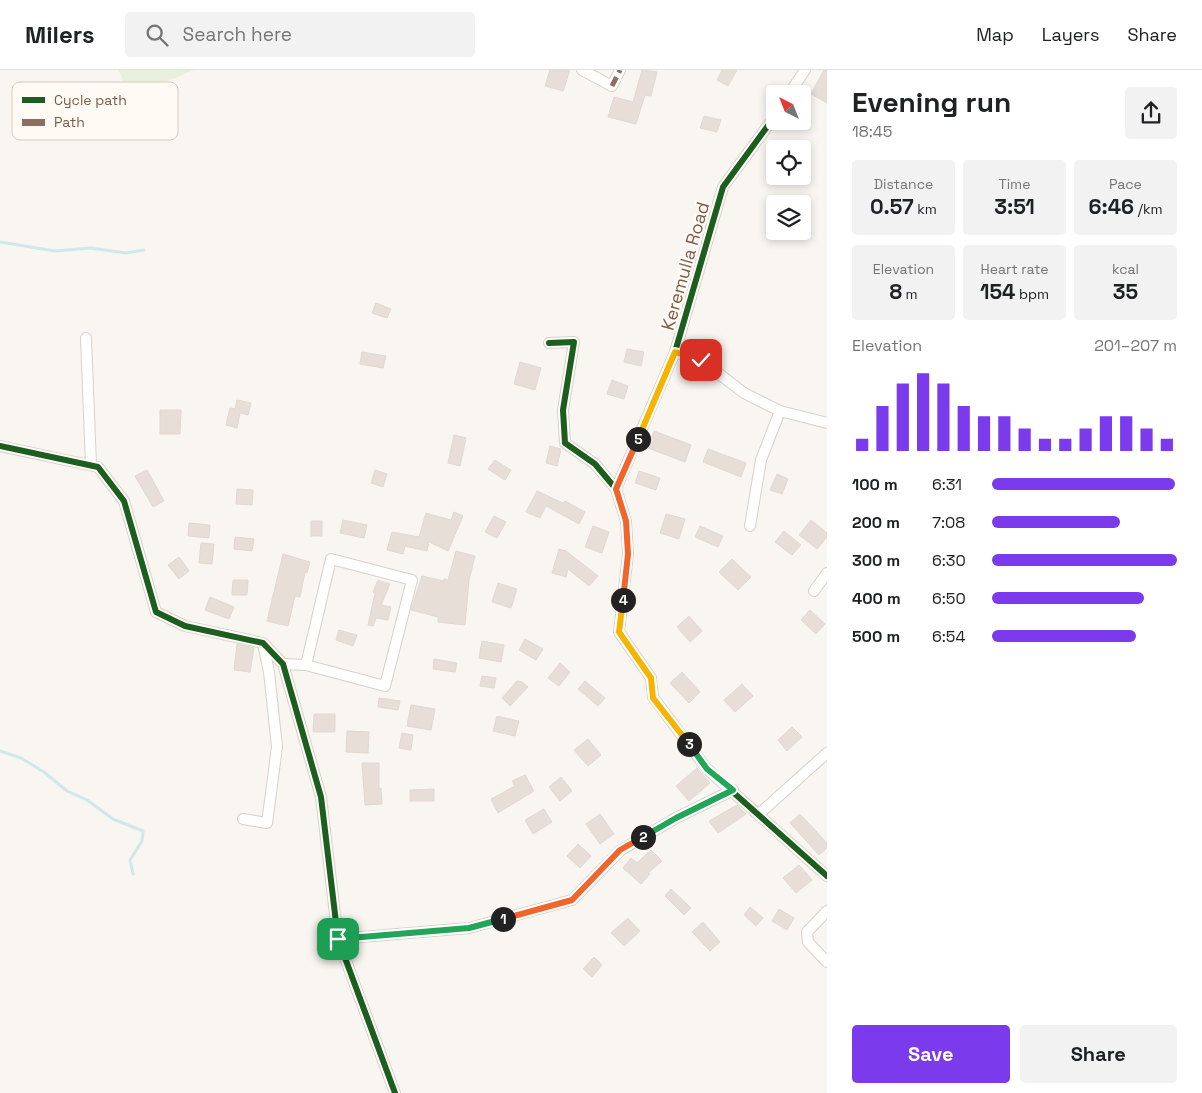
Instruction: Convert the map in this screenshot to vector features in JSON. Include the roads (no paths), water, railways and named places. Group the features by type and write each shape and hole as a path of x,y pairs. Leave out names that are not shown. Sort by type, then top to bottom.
{"street":[{"path":"582,70 612,86 620,70"},
{"path":"795,85 805,70"},
{"name":"Keremulla Road","path":"616,489 675,352 723,187 766,128"},
{"path":"86,338 91,465"},
{"path":"549,343 574,342 563,410 565,443 596,464 616,489 626,521 628,554 619,632 651,678 653,698 707,769 733,790 827,876"},
{"path":"675,352 701,360 744,393 780,411 827,423"},
{"path":"750,526 761,460 780,411"},
{"path":"0,446 98,467 124,501 156,612 185,626 263,643 283,664 321,797 338,939 395,1093"},
{"path":"283,664 306,665 385,686 412,580 331,559 306,665"},
{"path":"814,591 827,573"},
{"path":"243,819 267,823 277,748 269,672 263,643"},
{"path":"759,814 827,753"},
{"path":"338,939 469,928 572,900 620,850 676,818 733,790"},
{"path":"827,911 807,932 808,942 827,962"}],"waterway":[{"path":"0,242 55,251 90,248 126,253 144,250"},
{"path":"0,751 21,758 44,772 67,791 87,800 113,819 143,831 142,841 130,860 133,874"}]}
